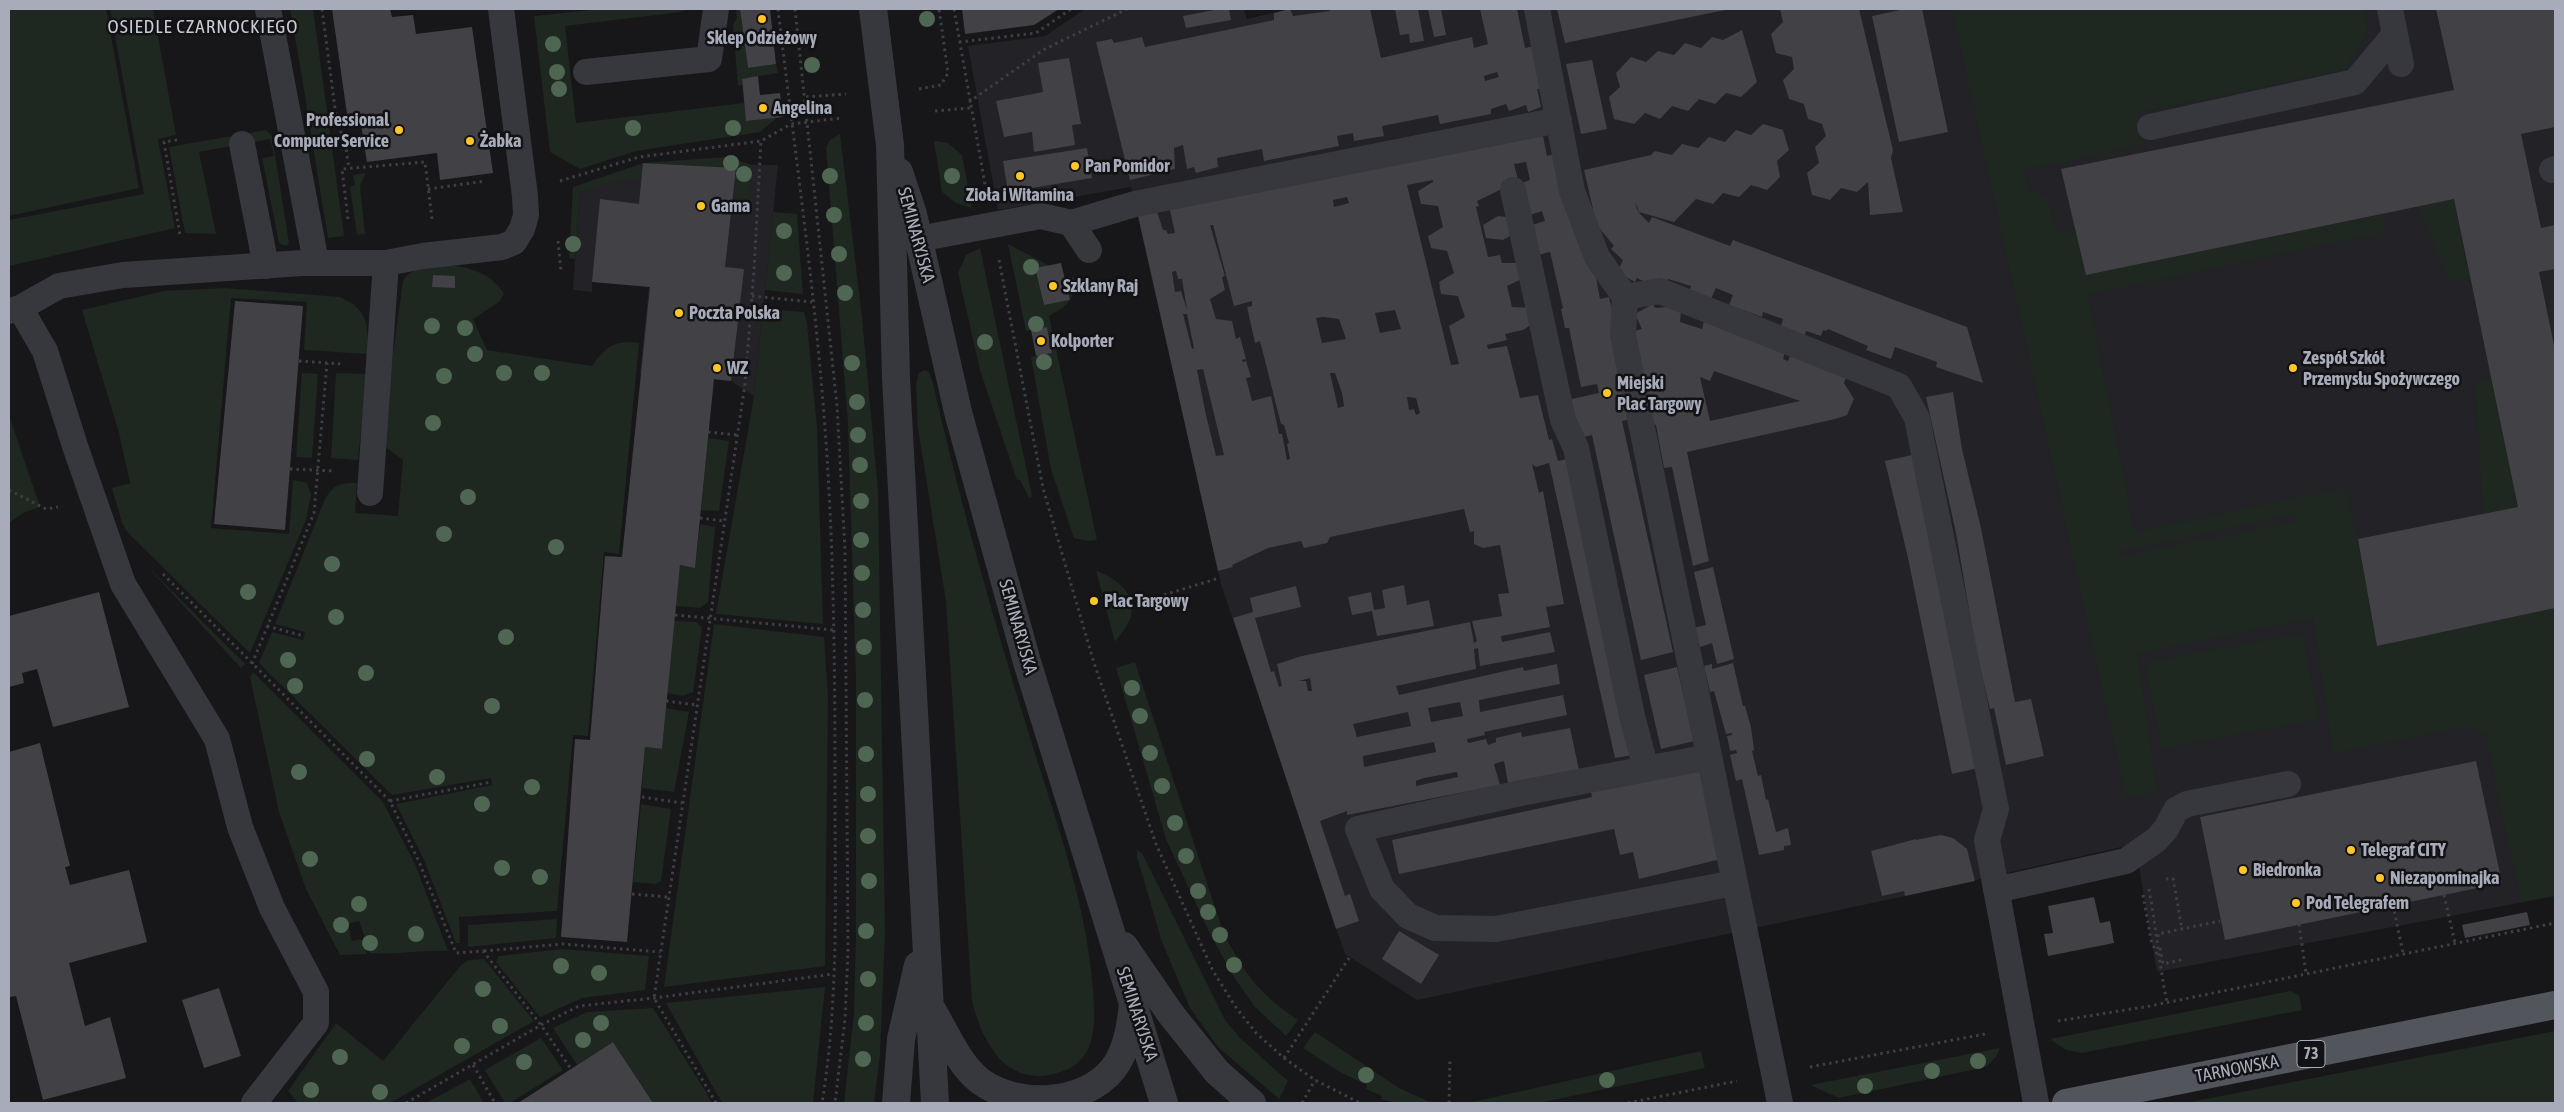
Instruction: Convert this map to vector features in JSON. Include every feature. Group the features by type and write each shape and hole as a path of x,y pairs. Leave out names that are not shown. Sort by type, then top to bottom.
{"main road":[{"name":"TARNOWSKA","path":"2066,1103 2555,1005"}],"street":[{"name":"SEMINARYJSKA","path":"873,9 890,146 896,378 935,1103"},
{"name":"SEMINARYJSKA","path":"890,146 918,239 958,412 1027,662 1164,1103"},
{"path":"1108,922 1170,1013 1205,1057 1217,1072 1252,1103"},
{"path":"896,1103 901,1039 925,936"},
{"path":"929,1005 964,1064 978,1079 993,1089 1038,1099 1078,1092 1103,1078 1113,1069 1121,1057 1131,1024 1133,1002"}],"lane":[{"path":"268,9 316,262"},
{"path":"254,1103 316,1023 316,992 272,908 240,827 217,739 123,584 102,518 75,446 46,351 14,309 59,286 123,276 316,262 386,263 423,256 502,247 514,242 522,229 526,215 525,196 501,9"},
{"path":"586,72 708,59 716,9"},
{"path":"1537,9 1572,191 1597,257 1625,297 1623,335 1780,1103"},
{"path":"2393,21 2401,64"},
{"path":"2150,127 2355,82 2393,21"},
{"path":"918,239 1041,216 1071,223 1135,204 1501,136 1559,120"},
{"path":"242,144 266,266"},
{"path":"1513,190 1562,420 1576,448 1632,716 1646,770"},
{"path":"1071,223 1089,250"},
{"path":"370,483 386,263"},
{"path":"1625,297 1660,291 1899,386 1917,418 1996,809 1987,840 2036,1103"},
{"path":"1709,757 1516,794 1358,828 1382,889 1408,916 1434,928 1496,929 1734,883"},
{"path":"1996,890 2126,861 2156,840 2166,829 2176,810 2187,804 2288,784"}],"path":[{"path":"322,9 336,116 350,169"},
{"path":"778,9 826,440 833,630 835,867 833,974 827,1073 822,1103"},
{"path":"795,9 806,97 837,406 846,586 848,950 845,1019 835,1103"},
{"path":"930,88 941,85 948,73 939,9"},
{"path":"954,9 970,108 987,195"},
{"path":"960,42 1036,32 1071,9"},
{"path":"969,102 1043,50 1127,9"},
{"path":"806,97 838,95"},
{"path":"935,111 970,108"},
{"path":"554,183 638,157 761,141 792,124 842,118"},
{"path":"177,140 164,142 186,271"},
{"path":"716,1103 654,998 709,618 738,435 752,296 761,141"},
{"path":"345,197 342,169 425,162 433,224"},
{"path":"998,254 1043,488 1094,663 1156,844 1213,971 1235,1006 1256,1032 1284,1058 1315,1080 1360,1103"},
{"path":"752,296 812,302"},
{"path":"299,361 379,366"},
{"path":"252,664 314,513 327,363"},
{"path":"708,432 738,435"},
{"path":"290,470 319,471 370,483"},
{"path":"700,518 724,522"},
{"path":"159,570 390,801 420,864 456,953 563,944 660,952"},
{"path":"1164,596 1220,578"},
{"path":"675,616 833,630"},
{"path":"268,626 304,636"},
{"path":"666,701 697,705"},
{"path":"390,801 492,782"},
{"path":"642,797 682,803"},
{"path":"2172,873 2182,929"},
{"path":"2148,884 2158,940 2158,957"},
{"path":"632,894 668,897"},
{"path":"2142,894 2151,940 2158,957 2167,1002"},
{"path":"2444,895 2455,943"},
{"path":"2393,905 2403,953"},
{"path":"2185,959 2163,964 2158,934 2220,921"},
{"path":"2057,1021 2167,1002 2306,972 2555,923"},
{"path":"2299,924 2306,972"},
{"path":"483,951 541,1025 571,1069"},
{"path":"1284,1058 1349,958"},
{"path":"406,1103 541,1025 579,1006 833,974"},
{"path":"1801,1069 1987,1033"},
{"path":"1449,1103 1450,1059"},
{"path":"473,1065 495,1103"},
{"path":"1302,1103 1315,1080"},
{"path":"1628,1103 1745,1080"}],"shaded area":[{"path":"9,9 106,9 139,188 9,216"},
{"path":"110,9 153,9 176,135 158,139 175,228 9,266 9,220 144,194"},
{"path":"290,9 313,9 344,236 328,238"},
{"path":"600,9 689,9 680,12 565,26 576,123 744,103 747,121 778,117 760,132 636,151 580,169 550,152 534,16"},
{"path":"736,9 740,9 748,68 776,64 778,73 742,79 742,85 738,86 733,25 737,18"},
{"name":"Miejski Plac Targowy","path":"1085,9 1244,9 1247,19 1290,9 2555,9 2555,896 2157,972 2135,844 1905,896 1417,1000 1345,954 1221,584 1131,187 998,210 968,46 1045,36"},
{"path":"1952,9 2364,9 2368,31 2345,70 2138,113 2143,144 2060,164 2024,169 2028,187 2047,198 2058,233 2075,228 2086,275 2383,214 2386,232 2088,295 2135,532 2345,487 2358,539 2377,646 2555,608 2555,896 2521,902 2485,734 2466,727 2333,754 2313,618 2138,654 2157,792 2126,798","holes":["2292,515 2293,522 2118,557 2118,552"]},
{"path":"266,130 272,136 289,243 286,246 279,243 262,158 274,156 270,139 199,152 216,234 185,233 169,147"},
{"path":"840,134 862,317 878,492 885,933 880,1054 874,1103 844,1103 854,1013 856,933 856,681 848,423 826,147 830,140"},
{"path":"934,141 948,143 962,155 972,208 956,203 942,192"},
{"path":"727,157 752,165 749,199 733,197 736,168 643,163"},
{"path":"643,163 736,168 752,165 778,165 754,396 731,381 640,373 649,287 592,282 592,292 573,290 580,188"},
{"path":"643,163 642,179 622,180 580,192 575,259 569,258 573,187"},
{"path":"366,173 360,186 365,234 357,235 350,187 355,185 353,175"},
{"path":"2454,199 2470,280 2449,281 2417,206"},
{"path":"773,212 797,214 803,294 765,290"},
{"path":"1008,244 1048,265 1035,269 1044,305 1070,300 1049,316 1097,540 1088,541 1074,538 1051,469 1031,357 1052,352 1047,327 1026,331"},
{"path":"980,248 1032,496 1029,498 1020,480 1017,480 980,370 958,273 966,255"},
{"path":"448,265 480,273 494,281 504,294 499,302 473,319 487,350 592,366 606,349 612,346 624,342 639,343 619,554 604,552 588,736 573,735 557,911 459,917 460,943 456,943 424,860 396,804 492,785 491,778 392,795 259,663 272,632 303,640 305,632 275,624 325,499 331,490 338,485 357,483 355,513 398,516 403,460 384,446 391,369 403,281 411,272 429,267"},
{"path":"1074,277 1074,291 1070,300 1065,278"},
{"path":"225,288 340,297 357,307 362,313 368,335 368,354 304,350 307,302 231,298 211,528 289,534 293,480 307,483 311,494 306,520 250,653 127,532 122,523 112,488 130,483 119,433 82,310 164,291"},
{"path":"763,309 804,312 807,323 817,428 823,624 716,614 754,396"},
{"path":"925,370 929,372 933,383 977,556 1014,685 1060,831 1079,901 1086,937 1094,1008 1091,1042 1088,1050 1077,1063 1070,1068 1050,1075 1032,1076 1017,1071 1004,1062 993,1050 984,1035 972,1000 946,601 918,429 916,384 919,373"},
{"path":"302,373 318,374 312,458 296,457"},
{"path":"336,373 367,374 358,460 331,458"},
{"path":"2493,378 2518,507 2483,514 2475,382"},
{"path":"9,415 40,507 23,513 9,523"},
{"path":"708,438 729,441 719,511 701,510"},
{"path":"700,524 715,527 708,602 700,608 675,606 680,565 695,568"},
{"path":"145,564 245,664 241,668"},
{"path":"1096,571 1118,582 1124,588 1131,602 1130,619 1115,642"},
{"path":"674,621 696,622 702,627 693,692 683,696 667,693"},
{"path":"714,624 824,637 828,698 825,966 664,987"},
{"path":"2303,633 2319,720 2161,749 2145,662"},
{"path":"1135,662 1223,932 1238,960 1254,982 1272,1001 1298,1020 1286,1036 1254,1006 1234,977 1211,936 1166,839 1116,668"},
{"path":"253,672 383,802 415,864 448,951 370,953 359,921 348,924 352,941 361,939 367,954 340,955 306,889 279,812 250,677"},
{"path":"666,708 689,712 674,792 642,788 645,747 662,749"},
{"path":"641,804 671,809 661,881 656,884 633,882"},
{"path":"1137,850 1142,853 1225,1020 1240,1038 1288,1081 1279,1099 1218,1047 1190,1008 1162,942 1137,857"},
{"path":"557,919 556,938 468,947 468,925"},
{"path":"563,949 649,956 645,990 582,998 540,1017 496,962 498,956"},
{"path":"484,959 534,1021 390,1103 298,1103 288,1091 336,1023 383,1061 461,965 469,960"},
{"path":"825,987 813,1103 722,1103 666,1003"},
{"path":"2290,991 2299,995 2302,1010 2082,1053 2066,1050 2050,1039"},
{"path":"653,1008 712,1103 653,1103 613,1042 577,1065 553,1028 587,1012"},
{"path":"2555,1031 2555,1103 2185,1103"},
{"path":"1315,1032 1399,1088 1428,1101 1443,1103 1396,1103 1381,1099 1382,1096 1366,1089 1367,1085 1338,1071 1303,1048"},
{"path":"541,1038 563,1070 510,1103 505,1103 485,1070"},
{"path":"2000,1048 1996,1057 1986,1067 1839,1098 1810,1085"},
{"path":"1701,1051 1705,1068 1539,1103 1468,1103"},
{"path":"470,1079 484,1103 426,1103"}],"building":[{"path":"332,9 390,9 392,17 413,15 416,34 472,27 493,173 440,180 437,153 367,162 359,112 347,114"},
{"path":"740,9 770,9 776,64 748,68"},
{"path":"962,9 1059,9 1034,25 965,34"},
{"path":"1219,9 1229,9 1231,20 1186,28 1183,16"},
{"path":"1290,9 1293,16 1330,11 1329,9 1370,9 1381,58 1472,37 1474,48 1488,44 1480,9 1517,9 1525,48 1535,46 1543,88 1537,89 1541,107 1528,112 1526,105 1509,111 1506,104 1491,109 1491,114 1440,124 1438,115 1382,126 1384,136 1354,141 1353,133 1337,136 1339,146 1264,161 1262,149 1217,158 1218,167 1196,173 1194,167 1187,169 1183,145 1174,148 1175,169 1130,180 1096,42 1112,39 1114,43 1142,37 1145,47 1274,20 1274,13","holes":["1497,72 1499,77 1485,81 1484,76"]},
{"path":"1395,9 1418,9 1424,41 1410,43 1409,34 1400,35"},
{"path":"1428,9 1441,9 1446,35 1434,37"},
{"path":"1557,9 1725,9 1725,10 1565,43"},
{"path":"1780,9 1859,9 1893,150 1891,158 1903,212 1870,215 1868,182 1857,192 1841,188 1830,200 1812,195 1807,173 1819,163 1815,147 1826,136 1822,124 1808,119 1804,104 1789,99 1783,80 1794,69 1792,57 1776,53 1771,34 1783,22"},
{"path":"1905,9 1922,9 1948,132 1899,142 1872,16"},
{"path":"2436,9 2555,9 2555,127 2521,134 2541,228 2555,225 2555,269 2539,272 2555,350 2555,608 2377,646 2358,539 2518,507 2454,199 2086,275 2061,169 2454,90"},
{"path":"1742,30 1757,82 1741,97 1726,93 1715,104 1699,99 1688,111 1672,106 1660,119 1645,113 1634,124 1614,119 1609,97 1620,87 1616,73 1631,57 1646,62 1658,51 1674,55 1685,43 1701,48 1712,37 1723,40"},
{"path":"1069,58 1081,124 1072,125 1075,145 1034,152 1032,132 1004,137 996,101 1043,92 1038,63"},
{"path":"1592,60 1607,129 1581,134 1566,64"},
{"path":"758,76 760,95 780,93 783,117 746,121 742,79"},
{"path":"1763,124 1783,130 1789,150 1777,161 1780,177 1767,190 1751,185 1739,197 1723,193 1713,204 1696,199 1674,222 1639,212 1635,201 1637,209 1640,214 1649,223 1652,217 1730,246 1733,240 1967,327 1983,383 1936,367 1937,362 1895,347 1891,359 1866,350 1868,346 1828,329 1826,331 1823,330 1821,336 1806,331 1802,344 1778,337 1783,319 1763,312 1762,317 1729,305 1733,295 1716,288 1710,301 1689,294 1691,286 1668,279 1663,291 1637,278 1635,282 1617,272 1623,260 1611,249 1614,246 1596,224 1591,210 1593,209 1584,170 1651,155 1655,151 1672,155 1682,144 1698,148 1709,137 1725,142 1736,130 1751,135"},
{"path":"1543,136 1547,156 1554,154 1594,267 1600,299 1609,297 1614,317 1611,318 1618,352 1631,332 1642,329 1635,314 1653,304 1655,308 1667,307 1681,312 1680,322 1702,329 1705,318 1786,348 1783,359 1788,361 1794,347 1849,369 1844,383 1854,399 1847,415 1687,452 1709,561 1693,566 1672,467 1664,468 1656,425 1637,418 1622,421 1673,652 1641,660 1592,435 1577,439 1567,400 1599,393 1597,384 1581,387 1569,328 1565,328 1561,309 1563,308 1550,252 1538,255 1532,225 1545,221 1542,211 1530,215 1506,187 1477,201 1479,206 1476,207 1488,257 1500,255 1502,263 1525,263 1528,276 1507,286 1512,307 1535,308 1537,321 1523,330 1505,334 1507,340 1487,345 1488,349 1507,346 1520,398 1538,395 1549,440 1552,439 1558,461 1575,457 1633,755 1615,758 1549,463 1536,467 1532,464 1539,493 1543,491 1564,604 1546,607 1550,627 1501,636 1502,642 1550,632 1555,652 1480,666 1478,648 1474,649 1476,669 1396,686 1399,695 1523,667 1524,671 1557,664 1560,684 1479,700 1480,712 1563,695 1567,715 1484,732 1485,735 1467,739 1468,743 1486,739 1488,745 1496,742 1496,738 1521,732 1522,737 1570,728 1579,770 1508,783 1504,761 1494,764 1500,785 1347,815 1347,811 1320,821 1345,896 1350,894 1359,921 1336,929 1233,618 1253,612 1250,598 1296,586 1301,607 1255,618 1271,672 1274,671 1279,687 1282,686 1277,664 1302,656 1470,622 1474,643 1477,641 1472,621 1502,616 1498,594 1509,593 1500,545 1483,548 1474,544 1474,531 1470,532 1464,509 1330,537 1327,543 1304,548 1301,541 1268,548 1232,565 1233,567 1218,571 1137,211 1157,212 1163,230 1166,230 1168,234 1175,233 1169,206","holes":["1526,162 1530,180 1519,184 1514,164","1433,180 1433,182 1418,191 1421,204 1438,206 1443,227 1428,236 1431,248 1447,251 1454,273 1439,282 1441,294 1458,296 1465,317 1449,326 1459,364 1451,365 1407,185","1347,197 1349,203 1334,207 1333,200","1210,225 1213,225 1234,306 1252,301 1252,306 1247,307 1255,343 1260,341 1281,424 1284,425 1289,443 1287,444 1290,459 1287,460 1282,434 1279,434 1271,396 1252,401 1246,378 1251,377 1246,361 1243,362 1242,360 1246,359 1240,337 1236,339 1232,321 1216,319 1210,299 1225,290 1222,277 1225,276","1176,271 1178,279 1182,279 1187,310 1181,291 1175,292 1172,272","1395,310 1401,329 1380,333 1375,313","1183,314 1187,314 1194,348 1192,349","1316,318 1339,319 1346,339 1322,343","1203,369 1224,455 1216,456 1206,415 1197,370","1714,371 1800,401 1710,421 1700,377 1710,381","1330,373 1335,373 1344,406 1338,408","1407,397 1416,398 1420,413 1416,415 1414,409 1409,410","1310,678 1312,691 1308,691 1306,681 1299,681","1460,702 1463,716 1431,722 1428,708","1408,712 1411,726 1357,737 1353,724","1434,742 1436,752 1364,767 1363,756","1457,772 1458,777 1416,786 1416,781 1424,778"]},
{"path":"1087,148 1092,178 1008,192 1003,161"},
{"path":"643,163 736,168 725,267 744,269 731,381 714,379 695,568 680,565 662,749 645,747 627,942 561,937 575,739 590,740 605,556 622,557 650,287 592,282 600,199 639,204"},
{"path":"1498,216 1515,218 1518,231 1503,240 1486,238 1483,225"},
{"path":"1061,263 1070,300 1044,305 1035,268"},
{"path":"433,275 455,276 455,288 432,287"},
{"path":"235,301 303,306 285,530 214,524"},
{"name":"Kolporter","path":"1047,327 1052,353 1036,356 1031,330"},
{"path":"1953,392 1962,449 1981,528 2015,702 2031,699 2044,756 2006,765 1994,708 1990,709 1976,651 1956,533 1926,397"},
{"path":"1912,455 1978,768 1952,774 1908,558 1885,461"},
{"path":"1713,567 1734,659 1717,664 1712,643 1697,648 1693,628 1706,625 1694,572"},
{"path":"1404,585 1407,605 1429,600 1434,626 1377,636 1372,611 1352,615 1348,597 1371,592 1374,610 1385,608 1382,590"},
{"path":"99,592 129,707 53,727 37,669 22,673 24,683 9,687 9,616"},
{"path":"1733,663 1743,706 1745,706 1751,727 1754,750 1752,751 1758,776 1761,775 1766,800 1768,799 1776,832 1788,828 1791,845 1784,846 1784,850 1759,855 1742,779 1736,781 1730,755 1737,753 1736,750 1730,751 1727,736 1732,735 1732,733 1726,734 1714,691 1710,692 1704,666 1712,664 1712,669"},
{"path":"1677,667 1694,741 1661,749 1644,675"},
{"path":"40,743 70,866 65,867 70,885 129,870 147,942 69,963 85,1026 110,1017 126,1078 43,1100 16,996 9,997 9,752"},
{"name":"Telegraf CITY","path":"2476,761 2502,883 2225,940 2200,817"},
{"path":"1701,767 1721,859 1639,879 1633,852 1620,855 1614,829 1399,874 1392,840 1592,797 1591,792"},
{"path":"1941,835 1953,838 1967,849 1975,881 1905,896 1904,891 1882,896 1871,851 1916,839"},
{"path":"2094,897 2100,923 2110,921 2114,943 2048,956 2044,934 2053,933 2048,906"},
{"path":"2527,912 2530,925 2465,938 2462,925"},
{"path":"1399,931 1439,955 1421,984 1382,959"},
{"path":"219,988 241,1056 204,1068 182,1000"},
{"path":"613,1042 653,1103 518,1103 571,1069"}],"place":[{"name":"Sklep Odzieżowy","path":"762,19"},
{"name":"Angelina","path":"763,108"},
{"name":"Professional Computer Service","path":"399,130"},
{"name":"Żabka","path":"470,141"},
{"name":"Pan Pomidor","path":"1075,166"},
{"name":"Zioła i Witamina","path":"1020,176"},
{"name":"Gama","path":"701,206"},
{"name":"Szklany Raj","path":"1053,286"},
{"name":"Poczta Polska","path":"679,313"},
{"name":"Kolporter","path":"1041,341"},
{"name":"WZ","path":"717,368"},
{"name":"Zespół Szkół Przemysłu Spożywczego","path":"2293,368"},
{"name":"Miejski Plac Targowy","path":"1607,393"},
{"name":"Plac Targowy","path":"1094,601"},
{"name":"Telegraf CITY","path":"2351,850"},
{"name":"Biedronka","path":"2243,870"},
{"name":"Niezapominajka","path":"2380,878"},
{"name":"Pod Telegrafem","path":"2296,903"}],"district":[{"name":"OSIEDLE CZARNOCKIEGO","path":"203,27"}]}
